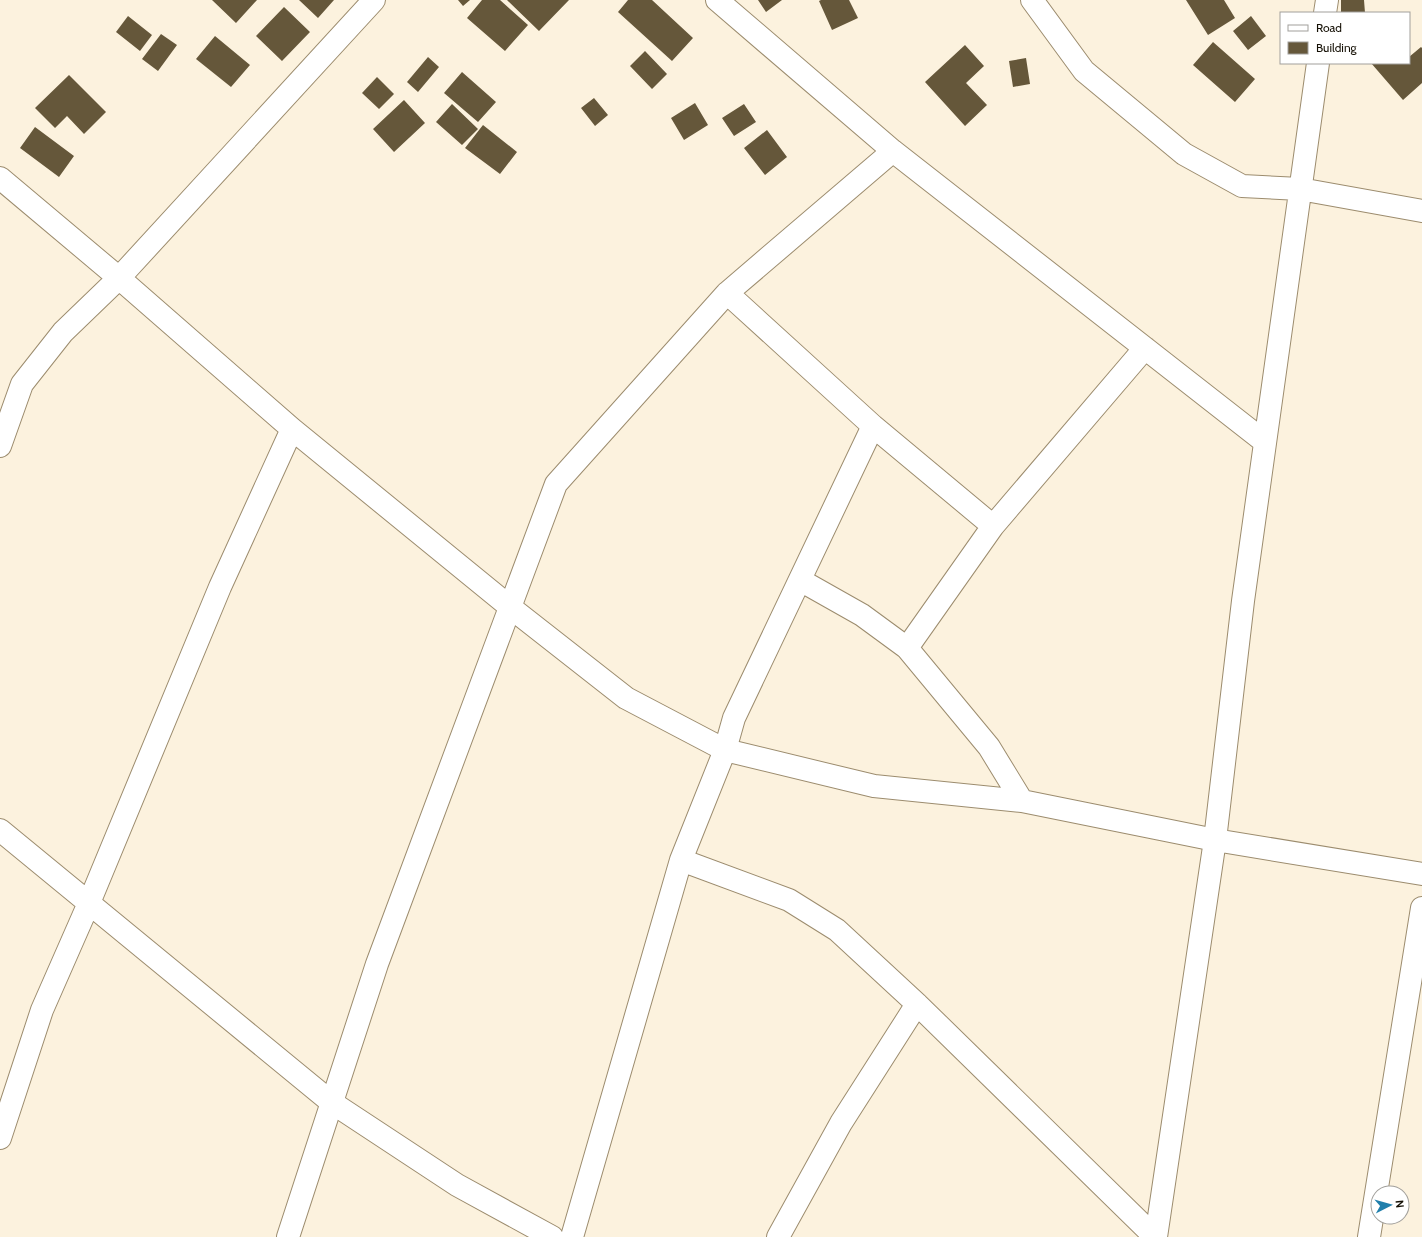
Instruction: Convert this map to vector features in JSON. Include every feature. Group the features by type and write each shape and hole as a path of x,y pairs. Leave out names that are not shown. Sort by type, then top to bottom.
{"street":[{"path":"0,446 22,384 63,332 119,278 374,0"},
{"path":"717,0 893,151 1265,442"},
{"path":"1032,0 1084,71 1184,154 1242,186 1300,190 1422,211"},
{"path":"1325,12 1327,0"},
{"path":"1156,1237 1215,840 1243,601 1318,64"},
{"path":"288,1237 377,964 556,484 728,293 893,151"},
{"path":"0,178 119,278 292,429 510,607 626,698 725,750 874,786 1022,801 1215,840 1422,874"},
{"path":"728,293 873,426 993,526"},
{"path":"907,648 993,526 1145,348"},
{"path":"572,1237 681,860 725,750 734,718 873,426"},
{"path":"0,1138 42,1010 89,903 220,587 292,429"},
{"path":"800,580 862,615 907,648 989,747 1022,801"},
{"path":"0,830 331,1102 457,1185 552,1237"},
{"path":"681,860 790,900 837,930 917,1004 1156,1237"},
{"path":"1369,1237 1422,908"},
{"path":"778,1237 841,1123 917,1004"}],"building":[{"path":"212,0 257,0 236,23"},
{"path":"299,0 334,0 318,18"},
{"path":"458,0 470,0 463,6"},
{"path":"482,0 500,0 528,25 505,51 467,18"},
{"path":"507,0 569,0 539,31"},
{"path":"628,0 652,0 693,38 672,61 618,12"},
{"path":"758,0 782,0 766,12"},
{"path":"849,0 858,18 832,30 819,1"},
{"path":"1186,0 1224,0 1235,18 1208,35"},
{"path":"1341,0 1364,0 1365,12 1341,12"},
{"path":"284,7 310,32 282,61 256,36"},
{"path":"128,16 152,35 140,51 116,32"},
{"path":"1251,16 1266,36 1248,50 1233,31"},
{"path":"161,34 177,45 158,71 142,59"},
{"path":"215,36 250,65 231,87 196,59"},
{"path":"1213,42 1255,79 1235,102 1193,65"},
{"path":"965,45 984,66 966,83 987,105 965,126 925,82"},
{"path":"1421,47 1422,48 1422,83 1403,100 1372,64 1410,64 1410,56"},
{"path":"645,51 667,74 652,89 630,66"},
{"path":"428,57 439,67 418,92 407,82"},
{"path":"1026,58 1030,84 1013,87 1009,61"},
{"path":"462,72 496,102 478,122 444,93"},
{"path":"69,75 106,112 84,134 67,116 55,128 35,108"},
{"path":"377,77 394,94 379,109 362,93"},
{"path":"594,98 608,115 595,126 581,108"},
{"path":"404,100 425,123 394,152 373,129"},
{"path":"695,103 708,125 684,140 671,118"},
{"path":"452,104 478,129 462,145 436,122"},
{"path":"744,104 756,122 734,136 722,118"},
{"path":"483,125 517,152 500,174 465,148"},
{"path":"35,127 74,156 59,177 20,148"},
{"path":"767,130 787,157 765,175 744,148"}]}
